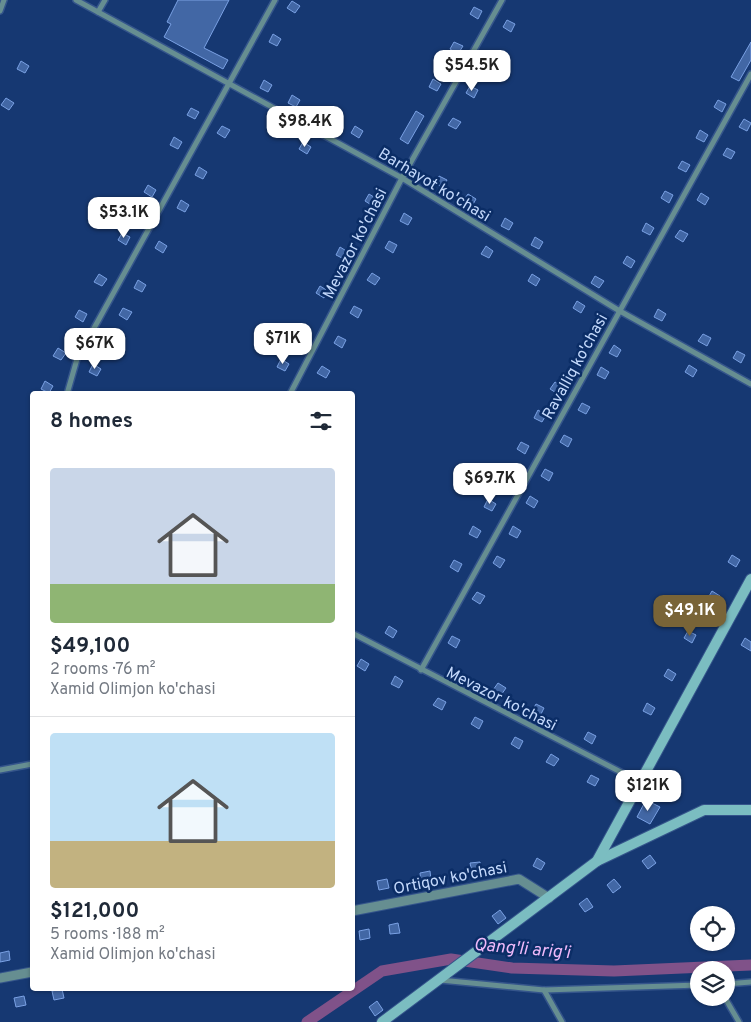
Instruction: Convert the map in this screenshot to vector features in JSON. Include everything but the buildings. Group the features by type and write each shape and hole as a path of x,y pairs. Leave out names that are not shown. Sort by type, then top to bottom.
{"main road":[{"path":"597,861 751,579"},
{"path":"382,1022 476,954 597,861 704,810 751,810"}],"street":[{"path":"0,11 4,0"},
{"name":"Barhayot ko'chasi","path":"76,0 402,178 618,310 751,384"},
{"path":"98,12 105,0"},
{"path":"68,391 77,360 274,0"},
{"name":"Mevazor ko'chasi","path":"292,391 402,178 502,0"},
{"name":"Ravalliq ko'chasi","path":"421,670 618,310 751,74"},
{"name":"Mevazor ko'chasi","path":"355,635 641,782"},
{"path":"0,770 30,764"},
{"name":"Ortiqov ko'chasi","path":"355,910 519,879 549,898"},
{"path":"0,978 30,972"},
{"path":"440,980 544,990 690,985"},
{"path":"735,983 751,982"},
{"path":"544,990 562,1022"},
{"path":"730,1006 739,1022"}],"waterway":[{"name":"Qang'li arig'i","path":"355,989 382,971 451,959 512,968 614,971 751,965"},
{"name":"Qang'li arig'i","path":"307,1022 353,991"}]}
